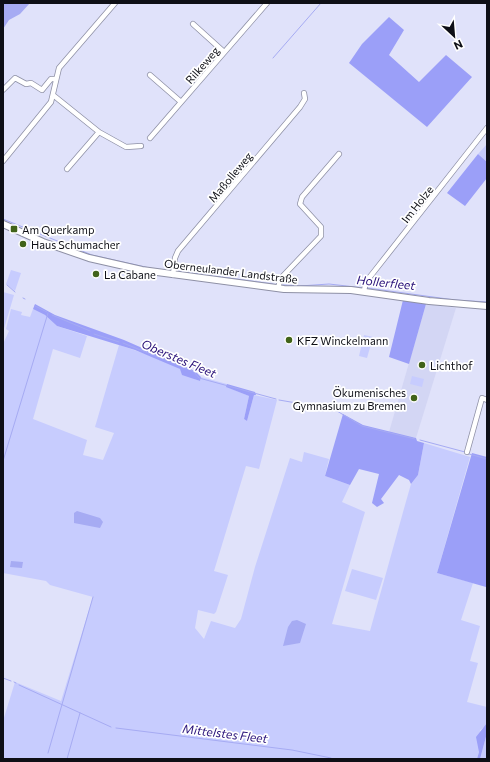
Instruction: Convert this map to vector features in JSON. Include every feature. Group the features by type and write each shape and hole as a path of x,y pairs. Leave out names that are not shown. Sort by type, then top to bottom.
{"street":[{"path":"3,161 51,102 59,68 115,3"},
{"name":"Rilkeweg","path":"150,138 267,3"},
{"path":"193,24 224,52"},
{"path":"150,75 181,102"},
{"path":"3,90 15,78 26,84 31,83 42,90 51,79 56,79"},
{"name":"Maßolleweg","path":"172,275 175,258 178,251 300,107 306,99 304,93"},
{"path":"53,95 99,132 126,147 141,146"},
{"name":"Im Holze","path":"364,289 487,128"},
{"path":"68,169 99,132"},
{"path":"278,288 281,278 321,236 321,227 300,204 302,198 339,154"},
{"name":"Oberneulander Landstraße","path":"3,224 43,242 89,258 129,268 172,275 295,290 364,289 429,301 487,306"},
{"path":"467,452 482,398 487,400"}],"shaded area":[{"path":"3,3 30,3 20,14 9,20 3,29"},
{"path":"389,17 404,30 389,55 419,82 446,55 472,77 427,127 349,63 362,44"},
{"path":"487,144 487,162 478,154"},
{"path":"478,154 487,162 487,178 465,206 447,193"},
{"path":"11,270 21,273 15,291 6,284"},
{"path":"3,292 14,295 3,332"},
{"path":"403,300 426,304 409,364 389,357"},
{"path":"35,304 55,315 124,340 195,371 201,377 200,381 182,375 180,369 135,350 57,326 45,315 33,309"},
{"name":"Ökumenisches Gymnasium zu Bremen","path":"426,304 456,308 416,438 389,432"},
{"path":"11,309 22,312 21,315 30,317 33,309 45,315 57,326 87,336 80,358 53,349 33,419 87,440 83,455 103,460 114,433 95,427 119,345 175,366 196,380 200,381 201,377 227,384 227,387 249,396 244,419 247,421 254,395 277,400 259,469 246,466 214,571 228,575 216,612 214,614 198,610 195,628 204,639 211,621 235,628 241,619 255,567 290,458 302,462 304,452 329,459 325,476 350,485 342,502 365,512 332,624 370,631 411,484 418,475 424,443 470,457 437,573 473,583 461,620 480,626 470,661 478,663 467,702 487,707 486,726 480,730 479,752 477,759 3,759 3,721 15,682 61,701 93,597 50,585 46,581 3,573 3,344 9,331 6,329"},
{"path":"364,335 373,337 367,358 359,356"},
{"path":"412,376 424,379 422,387 410,384"},
{"path":"227,384 255,392 256,395 254,395 247,421 244,419 249,396 226,387"},
{"path":"343,414 363,425 416,438 417,441 424,443 418,475 411,484 409,480 399,475 381,499 384,503 377,507 372,503 379,474 359,469 350,485 325,476"},
{"path":"472,453 487,457 486,587 437,573"},
{"path":"77,511 100,518 103,522 100,528 74,523 74,513"},
{"path":"11,561 23,562 22,568 10,567"},
{"path":"352,569 383,578 376,600 345,591"},
{"path":"297,620 306,624 300,643 283,646 288,627 292,621"},
{"path":"487,723 487,733 480,759 477,759 479,752 476,737"},
{"path":"487,733 487,759 480,759"}],"waterway":[{"path":"273,58 321,3"},
{"name":"Hollerfleet","path":"3,219 92,255 154,269"},
{"name":"Hollerfleet","path":"177,271 273,284"},
{"name":"Hollerfleet","path":"283,285 300,286 329,284 364,288"},
{"name":"Oberstes Fleet","path":"7,285 15,292"},
{"name":"Hollerfleet","path":"367,288 455,300 487,302"},
{"name":"Oberstes Fleet","path":"35,306 47,312"},
{"path":"3,461 48,313"},
{"name":"Oberstes Fleet","path":"52,315 90,331"},
{"name":"Oberstes Fleet","path":"94,334 119,342"},
{"name":"Oberstes Fleet","path":"123,343 193,371 199,378 276,399"},
{"name":"Oberstes Fleet","path":"279,400 329,407"},
{"name":"Oberstes Fleet","path":"332,408 362,426 415,439"},
{"name":"Oberstes Fleet","path":"420,440 465,452"},
{"name":"Oberstes Fleet","path":"469,454 487,459"},
{"path":"48,753 93,597"},
{"name":"Mittelstes Fleet","path":"3,678 11,681"},
{"name":"Mittelstes Fleet","path":"19,685 111,727"},
{"path":"67,759 80,713"},
{"name":"Mittelstes Fleet","path":"116,728 292,750 331,758"}],"place":[{"name":"Am Querkamp","path":"14,229"},
{"name":"Haus Schumacher","path":"23,244"},
{"name":"La Cabane","path":"96,274"},
{"name":"KFZ Winckelmann","path":"289,340"},
{"name":"Lichthof","path":"422,365"},
{"name":"Ökumenisches Gymnasium zu Bremen","path":"414,398"}]}
